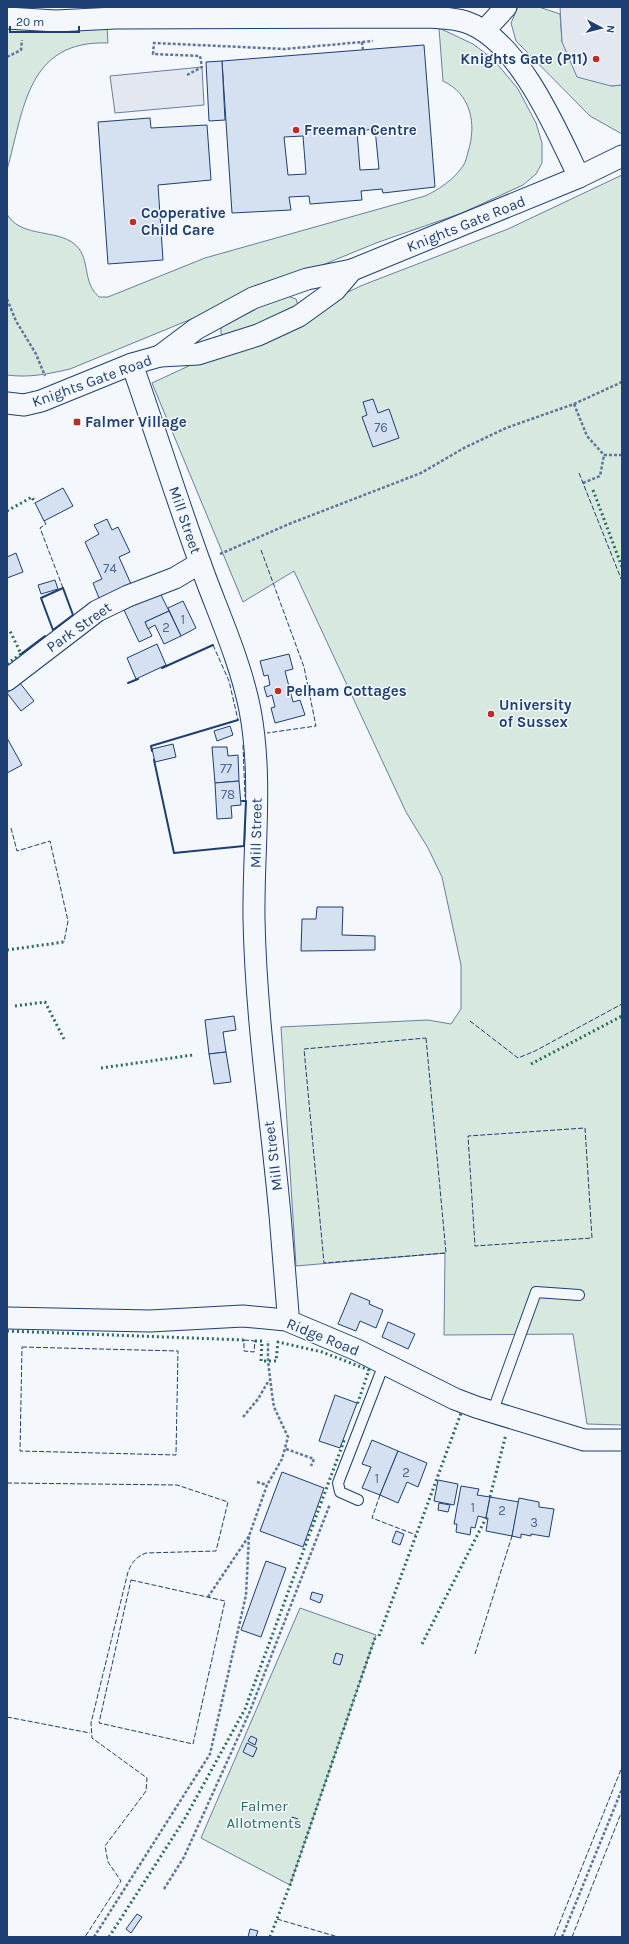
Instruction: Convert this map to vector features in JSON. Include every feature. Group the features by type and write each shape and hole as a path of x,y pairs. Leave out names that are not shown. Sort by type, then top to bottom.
{"street":[{"path":"484,31 506,7"},
{"path":"7,18 56,21 116,18 429,17 460,20 484,31 505,50 531,84 550,116 579,177"},
{"name":"Knights Gate Road","path":"160,356 196,329 253,298 307,279 352,270 579,177 622,156"},
{"name":"Knights Gate Road","path":"7,419 16,404 55,396 132,364 160,356 198,354 258,335 298,316 335,290 352,270"},
{"name":"Mill Street","path":"132,364 245,690 255,741 257,822 254,918 259,1006 268,1108 280,1214 288,1312 277,1319"},
{"name":"Park Street","path":"7,680 97,611 128,596 175,578 200,563"},
{"name":"Ridge Road","path":"7,1318 150,1320 243,1316 277,1319 357,1350 454,1399 584,1440 622,1440"}],"lane":[{"path":"492,1412 536,1292 579,1295"},
{"path":"358,1500 340,1492 338,1483 384,1364"}],"path":[{"path":"362,39 363,50"},
{"path":"187,75 202,67 200,56 153,54 154,43 285,49 362,43 377,40"},
{"path":"7,299 16,321 36,354 42,371"},
{"path":"200,563 289,524 421,473 464,448 506,428 574,404 622,382"},
{"path":"574,404 587,436 604,455 622,455"},
{"path":"583,483 600,476 604,455"},
{"path":"208,1598 249,1536 267,1485 286,1449 288,1438 274,1406 269,1379 277,1319"},
{"path":"243,1417 258,1399 269,1379"},
{"path":"286,1449 314,1459 311,1466"},
{"path":"257,1482 267,1485"},
{"path":"164,1889 184,1857 250,1711 338,1483"},
{"path":"94,1937 210,1754 246,1594 249,1536"},
{"path":"562,1937 622,1789"}],"green space":[{"path":"7,7 25,7 26,11 107,27 108,43 81,45 60,53 45,66 34,82 25,102 7,170"},
{"path":"518,7 539,7 560,14 562,42 611,86 622,85 622,134 590,116 516,41 511,23"},
{"path":"439,28 473,44 494,60 518,89 536,123 542,143 542,163 536,174 523,185 462,213 376,243 70,369 31,376 7,375 7,214 12,221 19,226 36,232 54,235 70,241 81,251 93,291 99,297 108,297 205,258 425,196 446,184 455,176 465,163 472,131 466,102 460,94 443,81"},
{"path":"622,175 622,1425 587,1424 573,1334 444,1335 445,1253 296,1266 281,1027 428,1020 451,1024 461,1009 461,965 442,877 428,848 406,812 294,571 243,602 152,383 363,285 508,229"},
{"path":"285,295 296,299 298,305 296,311 225,337 221,334 221,327 224,320"},
{"name":"Falmer Allotments","path":"300,1608 376,1635 290,1885 201,1838"}],"shaded area":[{"name":"Knights Gate (P11)","path":"560,7 622,7 622,85 611,86 577,77 562,42"},
{"path":"202,67 204,105 115,113 110,76"}],"building":[{"name":"Freeman Centre","path":"424,45 435,187 383,193 382,189 361,191 362,200 310,204 309,196 289,197 291,210 232,213 222,61","holes":["375,129 379,169 360,170 357,131","303,136 306,174 288,175 284,137"]},
{"path":"222,61 225,120 209,121 206,62"},
{"name":"Cooperative Child Care","path":"150,118 151,128 207,125 211,180 158,185 163,260 108,264 98,122"},
{"path":"373,399 378,413 389,409 399,438 373,447 362,417 367,415 363,402"},
{"path":"63,488 73,506 44,521 35,503"},
{"path":"107,519 112,530 118,527 130,552 119,557 131,584 99,598 93,583 102,579 85,542 99,534 94,525"},
{"path":"16,553 23,572 7,578 7,557"},
{"path":"55,580 58,589 41,594 38,585"},
{"path":"160,593 169,611 145,622 152,636 139,642 124,610"},
{"path":"183,601 196,628 181,636 168,608"},
{"path":"169,611 181,636 164,644 155,625 148,629 145,622"},
{"path":"157,644 166,665 136,679 127,658"},
{"name":"Pelham Cottages","path":"289,654 293,669 285,671 293,702 300,700 305,715 275,723 271,708 275,707 272,695 267,697 264,687 270,685 268,675 264,676 260,661"},
{"path":"20,683 34,701 21,711 7,693"},
{"path":"230,726 233,735 217,741 214,731"},
{"path":"7,738 22,765 7,773"},
{"path":"173,744 176,757 155,762 152,749"},
{"path":"212,747 227,747 228,756 238,755 239,781 215,783"},
{"path":"239,781 241,805 231,806 232,818 217,819 215,783"},
{"path":"317,907 343,907 342,935 375,936 375,950 301,951 302,919 316,919"},
{"path":"234,1016 236,1030 223,1032 226,1052 209,1054 205,1020"},
{"path":"226,1052 231,1082 214,1084 209,1054"},
{"path":"351,1293 370,1301 369,1304 383,1310 376,1328 360,1321 356,1331 338,1324"},
{"path":"388,1322 415,1334 408,1349 382,1337"},
{"path":"335,1395 357,1403 340,1448 319,1441"},
{"path":"372,1440 398,1451 380,1495 362,1488 371,1467 362,1464"},
{"path":"398,1451 427,1463 418,1487 407,1482 398,1503 380,1495"},
{"path":"282,1472 324,1488 303,1547 260,1531"},
{"path":"438,1480 458,1484 454,1505 434,1501"},
{"path":"461,1486 479,1489 477,1495 490,1497 486,1518 478,1516 475,1528 471,1527 470,1535 456,1532 457,1524 454,1524"},
{"path":"490,1497 519,1502 512,1536 486,1531 488,1518 486,1518"},
{"path":"519,1498 539,1502 539,1507 554,1509 549,1537 531,1534 531,1536 521,1534 521,1538 512,1536"},
{"path":"439,1503 450,1505 448,1512 438,1510"},
{"path":"396,1531 404,1534 400,1545 392,1542"},
{"path":"266,1561 286,1568 261,1637 241,1630"},
{"path":"312,1592 323,1595 320,1603 310,1599"},
{"path":"336,1653 343,1655 340,1665 333,1663"},
{"path":"251,1736 257,1739 255,1745 248,1741"},
{"path":"247,1743 257,1748 253,1757 243,1752"},
{"path":"292,1817 298,1819 293,1829 287,1827"},
{"path":"137,1914 142,1917 131,1933 126,1929"},
{"path":"250,1929 258,1931 256,1937 248,1937"}],"hedge":[{"path":"593,490 622,567"},
{"path":"7,511 32,497 35,503"},
{"path":"7,664 21,654 10,631"},
{"path":"7,950 64,942"},
{"path":"15,1006 45,1002 64,1039"},
{"path":"531,1064 622,1016"},
{"path":"101,1068 193,1055"},
{"path":"7,1331 244,1340"},
{"path":"255,1341 262,1341 261,1361 276,1361 278,1342 322,1352 369,1370 357,1405"},
{"path":"379,1636 461,1413"},
{"path":"490,1497 506,1434"},
{"path":"109,1937 184,1820 245,1709 345,1438"},
{"path":"422,1644 486,1518"},
{"path":"270,1937 290,1885 376,1635"}],"fence":[{"path":"579,473 622,581"},
{"path":"44,521 46,524 40,528 63,588"},
{"path":"261,550 304,667 316,726 267,733"},
{"path":"213,645 229,681 238,720"},
{"path":"243,745 245,797"},
{"path":"11,828 17,851 50,841 68,921 64,942"},
{"path":"470,1021 518,1058 535,1051 622,1004"},
{"path":"426,1038 446,1253 324,1263 304,1049 426,1038"},
{"path":"585,1128 592,1238 475,1246 468,1136 585,1128"},
{"path":"244,1340 255,1341 254,1352 244,1351 244,1340"},
{"path":"22,1347 178,1351 176,1455 20,1451 22,1347"},
{"path":"7,1483 177,1485 228,1502 216,1551 146,1553 135,1560 128,1572 91,1723 92,1738 147,1778 146,1791 105,1846 108,1862 121,1881 85,1937"},
{"path":"380,1495 372,1518 416,1535"},
{"path":"475,1654 512,1536"},
{"path":"131,1580 225,1601 193,1744 99,1723 131,1580"},
{"path":"7,1717 90,1733"},
{"path":"554,1937 622,1767"},
{"path":"572,1937 622,1811"},
{"path":"277,1919 338,1937"}],"wall":[{"path":"63,588 73,615 53,630 41,598 63,588"},
{"path":"21,654 45,636"},
{"path":"162,668 213,645"},
{"path":"128,683 138,679"},
{"path":"152,751 151,746 238,720"},
{"path":"154,760 174,853 244,846 246,801 242,801"}],"place":[{"name":"Knights Gate (P11)","path":"596,59"},
{"name":"Freeman Centre","path":"296,130"},
{"name":"Cooperative Child Care","path":"133,222"},
{"name":"Falmer Village","path":"77,422"},
{"name":"Pelham Cottages","path":"278,691"},
{"name":"University of Sussex","path":"491,714"}]}
